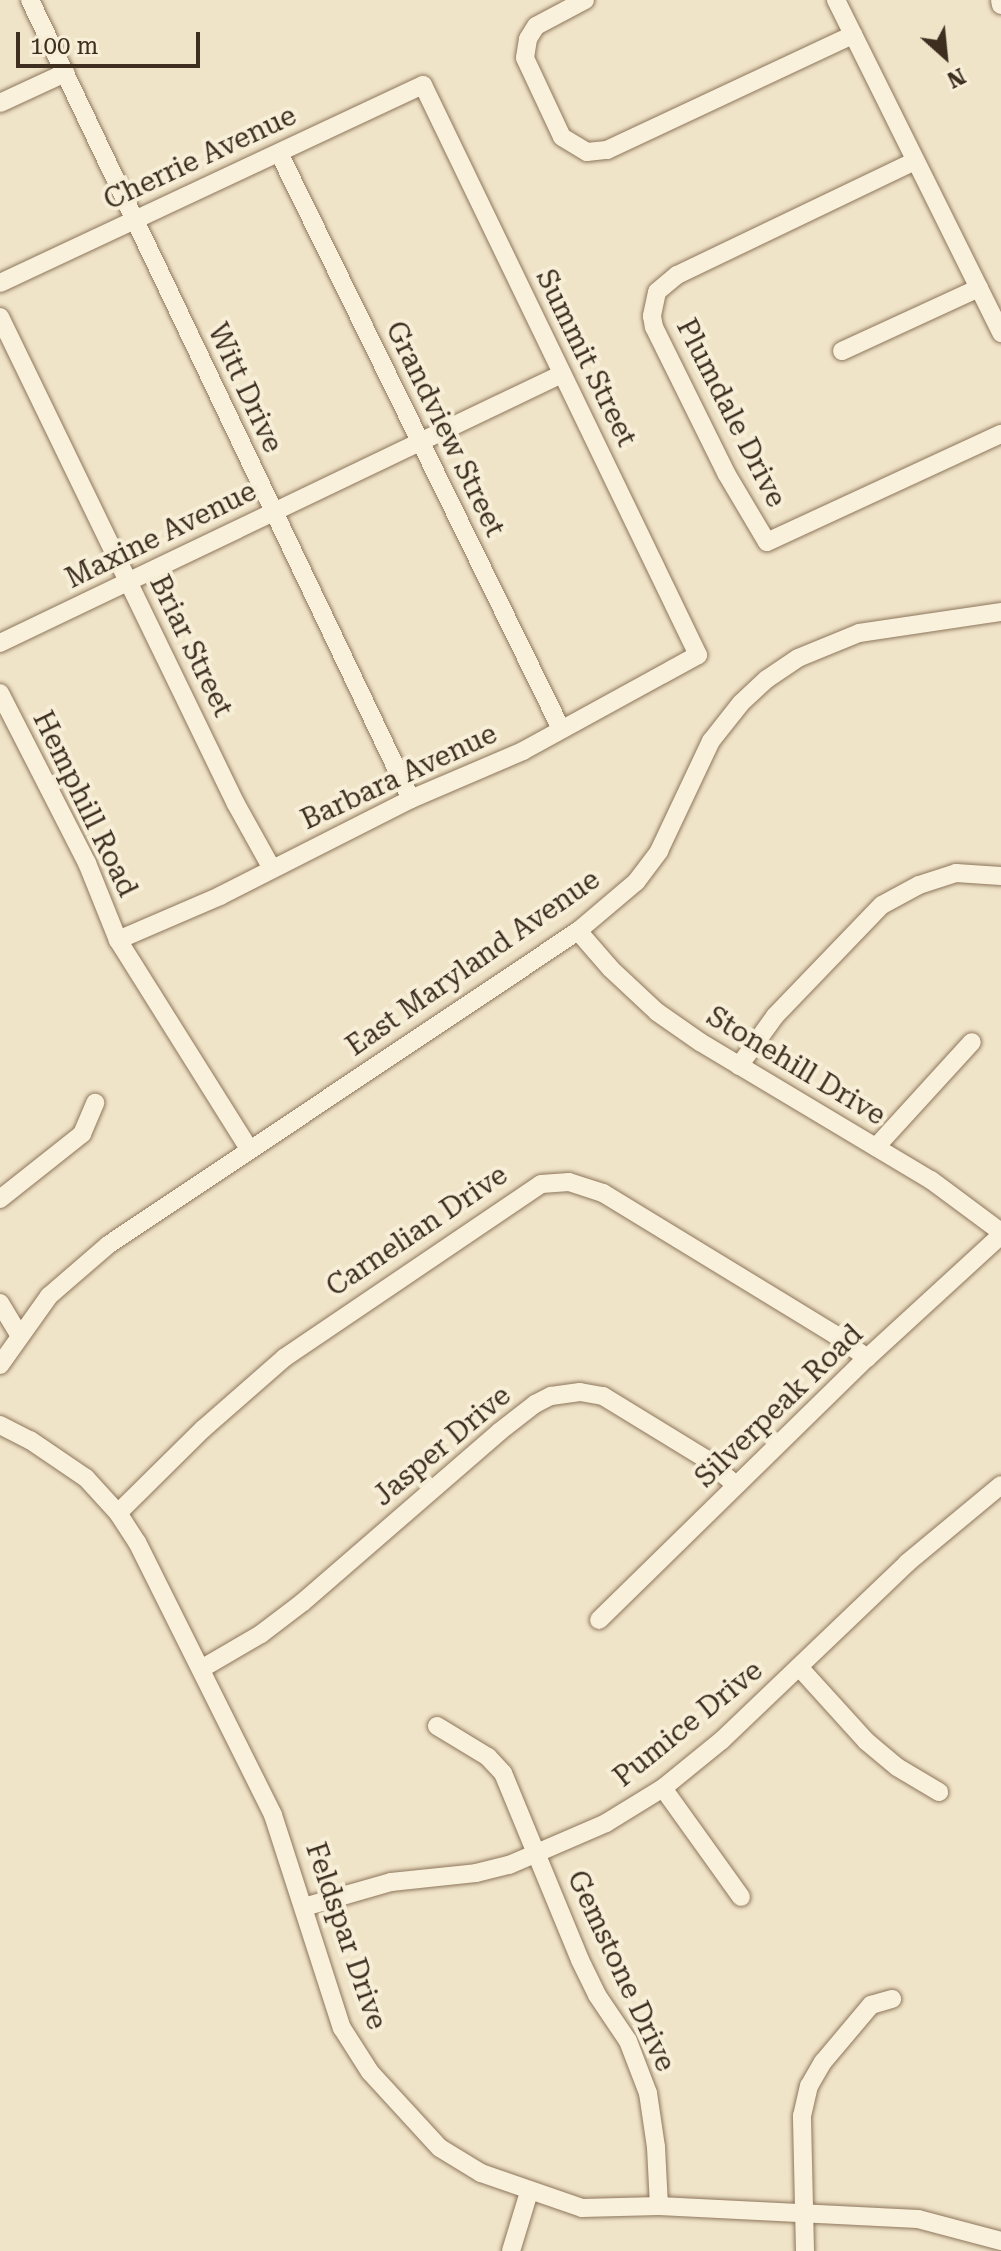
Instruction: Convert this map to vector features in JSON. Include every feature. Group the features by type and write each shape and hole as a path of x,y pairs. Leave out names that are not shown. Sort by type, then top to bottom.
{"street":[{"name":"Witt Drive","path":"30,0 411,799"},
{"path":"585,0 536,26 528,39 525,58 562,137 587,152 607,150 853,35"},
{"path":"836,0 1001,333"},
{"path":"0,103 65,73"},
{"name":"Cherrie Avenue","path":"0,283 423,85"},
{"name":"Summit Street","path":"423,85 698,655"},
{"name":"Grandview Street","path":"279,153 561,729"},
{"name":"Plumdale Drive","path":"915,161 667,280 661,286 653,306 654,327 726,473 767,542 1001,434"},
{"path":"842,351 979,288"},
{"name":"Briar Street","path":"0,317 236,804 271,867"},
{"name":"Maxine Avenue","path":"0,643 562,374"},
{"name":"East Maryland Avenue","path":"0,1365 49,1296 108,1245 578,931 636,882 659,851 711,741 741,703 767,679 798,658 859,633 1001,612"},
{"name":"Barbara Avenue","path":"118,940 220,896 271,867 411,799 523,751 698,655"},
{"name":"Hemphill Road","path":"0,693 87,863 118,940 249,1149"},
{"path":"739,1066 775,1016 882,905 919,885 956,873 1001,876"},
{"name":"Stonehill Drive","path":"578,931 611,969 657,1012 739,1066 931,1180 1001,1234"},
{"path":"876,1147 972,1042"},
{"path":"0,1199 82,1134 95,1103"},
{"name":"Carnelian Drive","path":"118,1513 213,1420 284,1358 528,1189 541,1184 569,1182 603,1193 821,1326 867,1358"},
{"name":"Silverpeak Road","path":"599,1620 867,1358 1001,1234"},
{"path":"0,1303 19,1335"},
{"name":"Jasper Drive","path":"201,1669 261,1634 303,1602 499,1432 535,1404 551,1396 580,1392 619,1404 704,1458 736,1485"},
{"name":"Feldspar Drive","path":"0,1425 63,1461 118,1513 201,1669 273,1815 342,2028 370,2072 440,2148 481,2173 582,2208 659,2206 918,2219 1001,2241"},
{"name":"Pumice Drive","path":"304,1907 391,1882 476,1873 538,1856 606,1823 663,1788 722,1740 907,1563 998,1494"},
{"path":"799,1667 866,1741 897,1767 939,1792"},
{"name":"Gemstone Drive","path":"437,1726 488,1757 503,1773 580,1960 597,1995 628,2041 648,2093 656,2147 659,2206"},
{"path":"663,1788 741,1897"},
{"path":"805,2251 802,2116 809,2086 823,2062 871,2005 892,1999"},
{"path":"511,2251 529,2192"}]}
